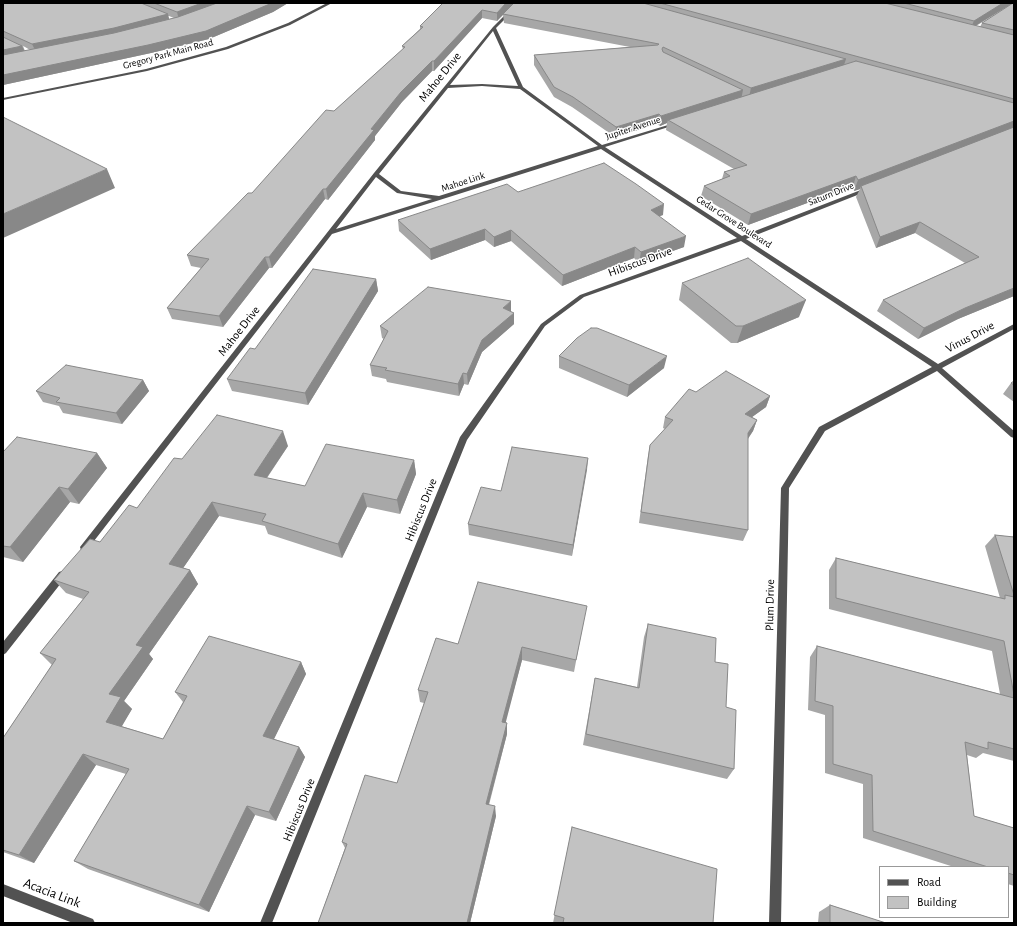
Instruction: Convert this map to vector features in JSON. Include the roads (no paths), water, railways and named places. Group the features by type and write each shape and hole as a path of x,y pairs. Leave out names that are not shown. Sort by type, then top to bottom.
{"street":[{"name":"Gregory Park Main Road","path":"3,99 147,70 227,48 289,24 330,3"},
{"path":"494,28 519,3"},
{"name":"Mahoe Drive","path":"81,550 376,174 494,28"},
{"name":"Cedar Grove Boulevard","path":"494,28 521,88 602,147 743,238 937,367 1014,435"},
{"path":"446,87 482,86 521,88"},
{"name":"Jupiter Avenue","path":"602,147 683,121"},
{"name":"Mahoe Link","path":"330,234 602,147"},
{"path":"376,174 399,192 442,198"},
{"name":"Saturn Drive","path":"743,238 875,186"},
{"name":"Hibiscus Drive","path":"266,923 457,453 467,432 543,325 582,296 743,238"},
{"name":"Vinus Drive","path":"937,367 1014,326"},
{"name":"Plum Drive","path":"775,923 786,488 822,429 937,367"},
{"path":"3,650 66,569"},
{"name":"Acacia Link","path":"3,890 89,923"}]}
